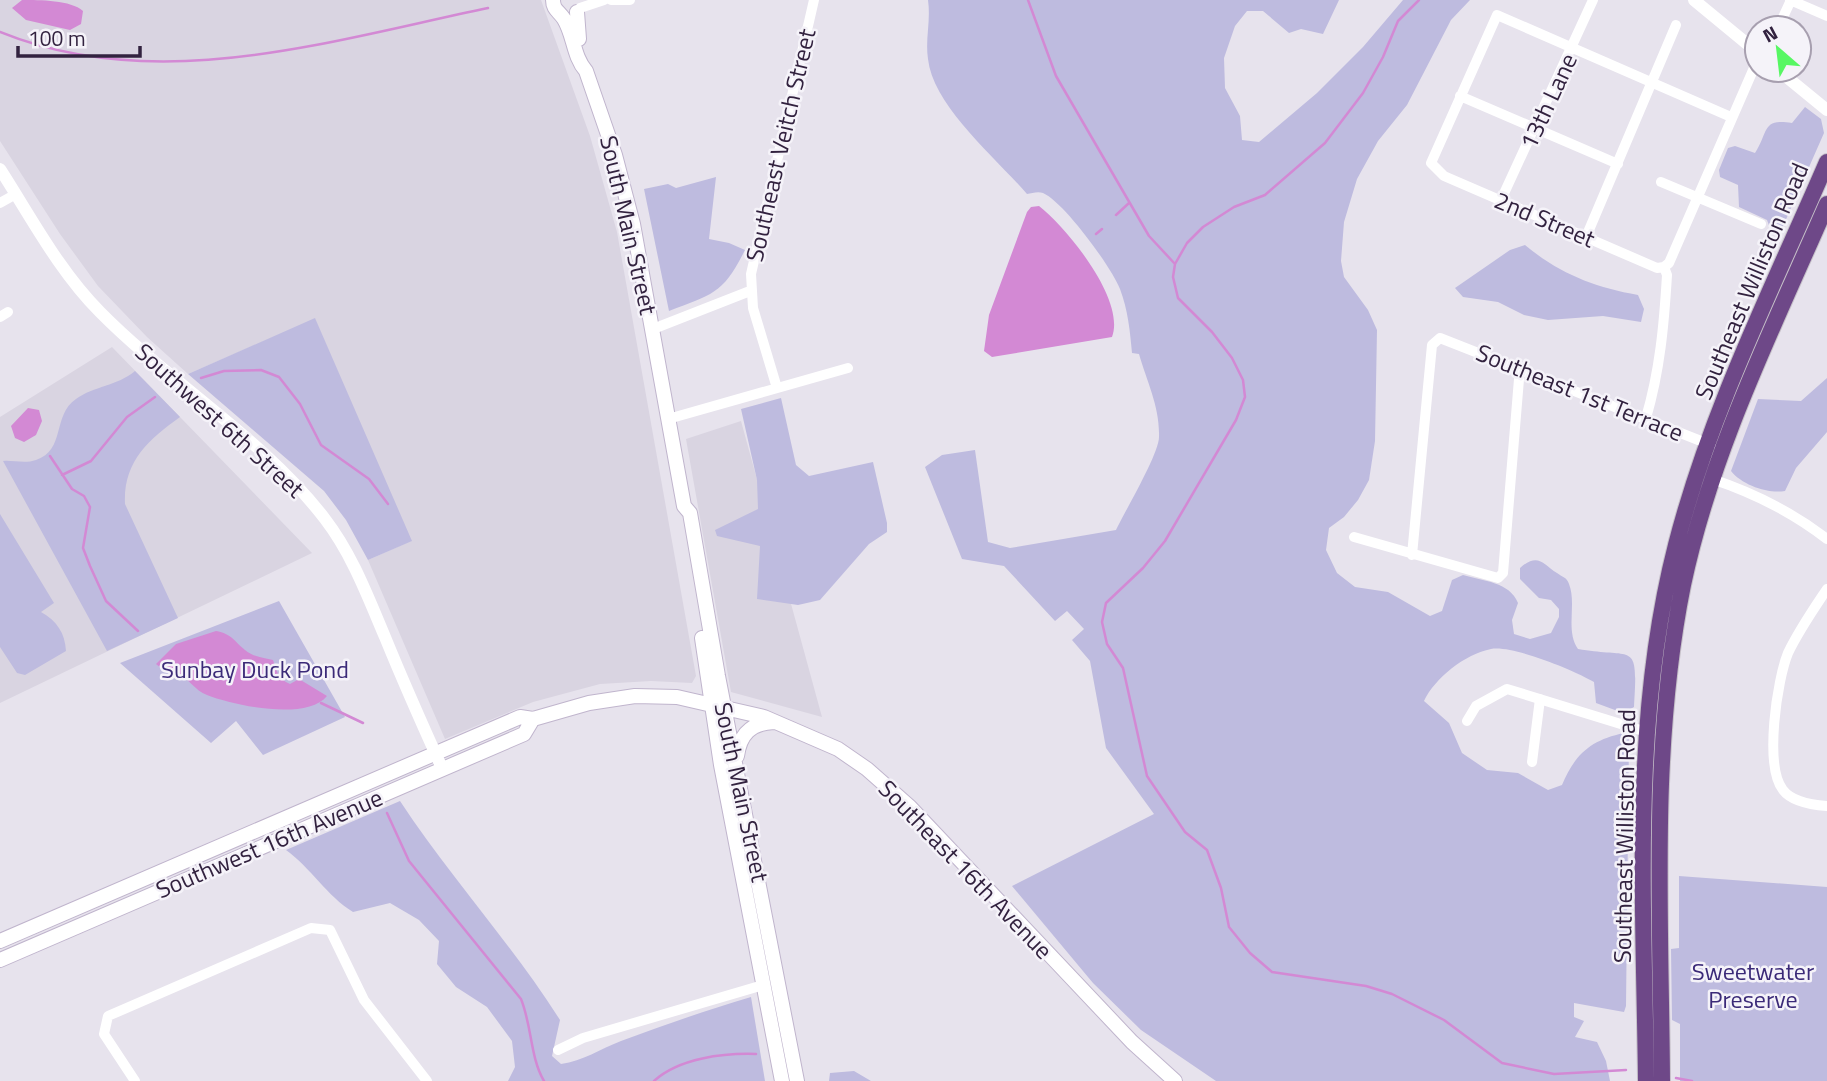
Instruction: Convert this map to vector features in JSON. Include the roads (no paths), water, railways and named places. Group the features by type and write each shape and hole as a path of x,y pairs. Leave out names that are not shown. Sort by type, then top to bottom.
{"highway":[{"name":"Southeast Williston Road","path":"1662,1081 1662,737 1677,621 1692,548 1713,479 1827,162"},
{"name":"Southeast Williston Road","path":"1646,1081 1646,732 1660,618 1676,545 1707,443 1782,286 1827,204"},
{"path":"1660,618 1677,621"}],"main road":[{"name":"South Main Street","path":"553,0 555,10 562,16 579,64 586,71"},
{"name":"South Main Street","path":"579,7 577,29 586,71 621,176 653,329 684,506 690,513 743,888 782,1081"},
{"path":"562,16 579,7"},
{"name":"Southwest 16th Avenue","path":"0,941 520,717 533,719 589,703 635,696 677,697 717,705"},
{"name":"South Main Street","path":"717,705 736,765 797,1081"},
{"name":"Southeast 16th Avenue","path":"717,705 779,723 838,750 895,792 1132,1042 1175,1081"},
{"name":"Southwest 16th Avenue","path":"0,960 524,734 533,719"},
{"path":"736,765 740,742 749,729 762,723 779,723"},
{"path":"743,888 761,887"},
{"path":"763,985 779,983"}],"street":[{"path":"579,7 604,0"},
{"path":"611,0 631,0"},
{"name":"Southeast Veitch Street","path":"750,291 753,254 814,0"},
{"name":"13th Lane","path":"1501,201 1593,0"},
{"path":"1694,0 1743,40"},
{"path":"1790,0 1827,16"},
{"path":"1618,164 1461,96 1497,15 1731,117"},
{"path":"1586,237 1676,25"},
{"path":"1646,418 1659,373 1667,275 1664,267 1669,263 1746,84"},
{"path":"1795,84 1827,110"},
{"name":"2nd Street","path":"1461,96 1431,163 1444,176 1657,268 1664,267"},
{"name":"Southwest 6th Street","path":"0,169 60,263 98,310 172,379 263,453 296,484 326,519 365,589 442,768"},
{"path":"1661,182 1761,224"},
{"path":"0,202 16,194"},
{"path":"653,329 750,291 777,388"},
{"name":"Southeast 1st Terrace","path":"1412,555 1432,345 1437,339 1445,338 1520,367 1723,450"},
{"path":"1354,537 1498,578 1503,573 1520,367"},
{"path":"668,419 848,368"},
{"path":"1713,479 1740,488 1789,512 1827,539"},
{"path":"1827,589 1787,656 1778,694 1774,770 1783,790 1797,800 1827,806"},
{"path":"1467,721 1476,706 1507,689 1662,737"},
{"path":"1532,762 1540,699"},
{"path":"135,1081 104,1034 108,1017 312,928 320,928 330,930 364,1000 427,1081"},
{"path":"558,1050 583,1038 763,985"}],"waterway":[{"path":"1028,0 1056,76 1149,236 1175,264"},
{"path":"1419,0 1398,21 1383,57 1363,93 1325,143 1265,195 1234,207 1203,227 1187,243 1175,264 1173,277 1178,298 1212,332 1232,358 1243,380 1245,397 1236,420 1165,541 1143,568 1106,603 1102,622 1107,644 1123,668 1147,776 1185,832 1207,850 1221,888 1229,927 1250,953 1272,972 1366,986 1392,994 1444,1020 1502,1063 1554,1074 1626,1070"},
{"path":"0,32 60,51 120,60 181,61 305,47 488,8"},
{"path":"1116,215 1129,203"},
{"path":"1096,234 1102,229"},
{"path":"201,378 224,371 261,370 279,377 300,404 321,445 369,479 388,504"},
{"path":"62,475 91,461 127,417 155,397"},
{"path":"50,456 72,489 84,496 90,507 83,548 106,601 138,631"},
{"path":"321,703 363,723"},
{"path":"387,813 409,861 521,999 536,1062 544,1081"},
{"path":"654,1081 676,1067 702,1058 756,1054"},
{"path":"1676,1078 1692,1081"}],"park label":[{"name":"Sunbay Duck Pond","path":"255,669"},
{"name":"Sweetwater Preserve","path":"1753,985"}]}
